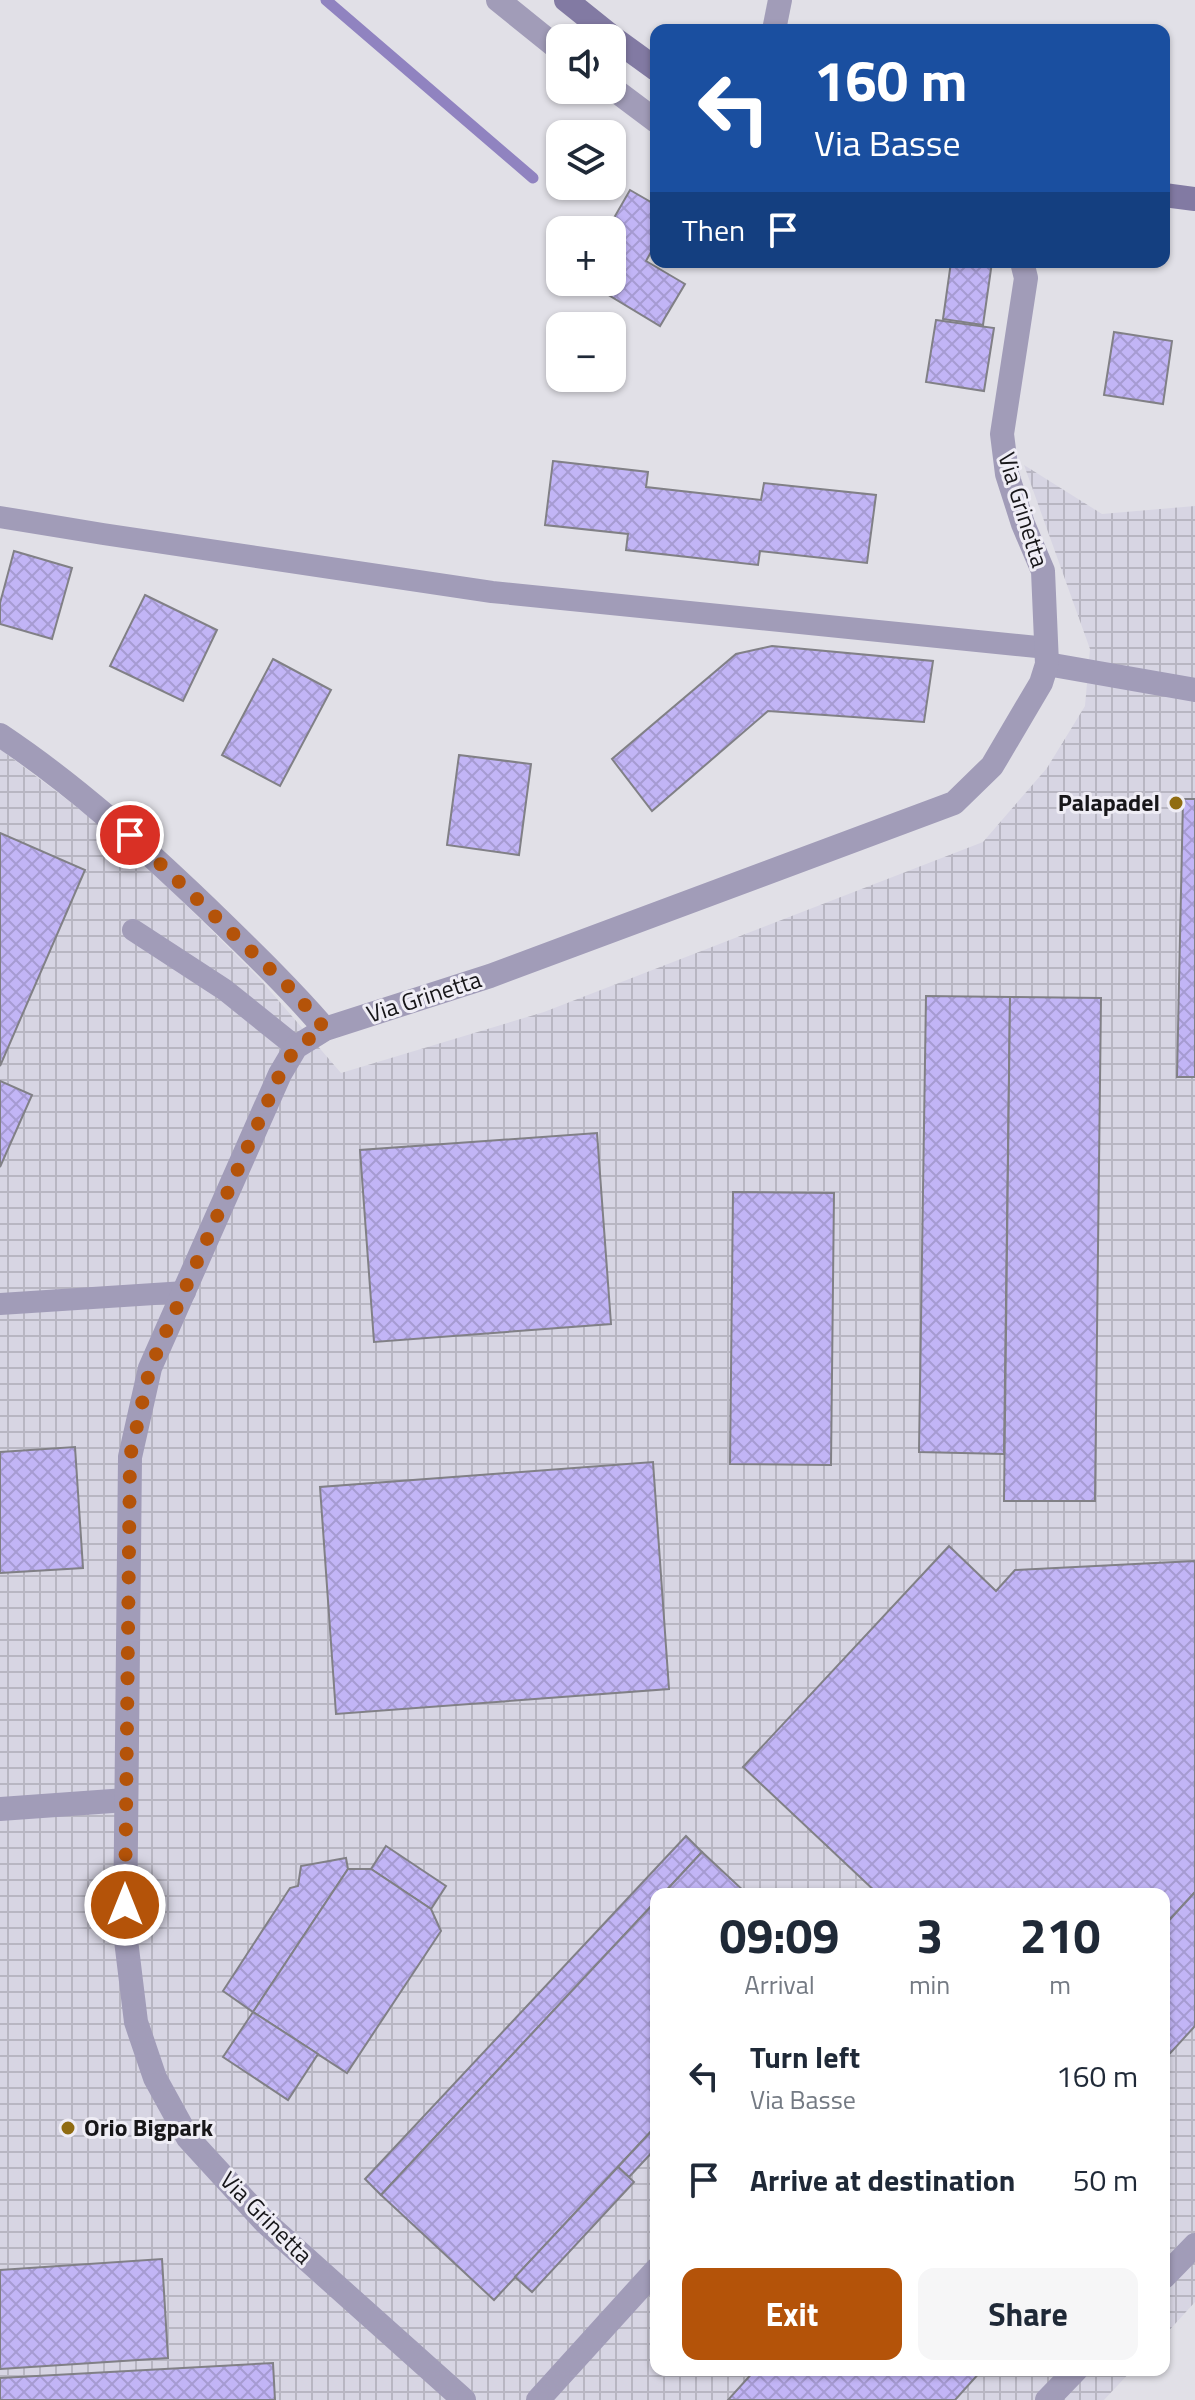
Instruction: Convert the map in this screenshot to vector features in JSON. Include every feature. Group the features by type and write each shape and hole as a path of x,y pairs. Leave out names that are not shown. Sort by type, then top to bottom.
{"main road":[{"path":"566,0 650,65"},
{"path":"1170,196 1195,199"}],"street":[{"path":"498,0 546,39"},
{"path":"775,24 780,0"},
{"path":"626,98 650,116"},
{"name":"Via Grinetta","path":"464,2400 265,2222 188,2138 155,2078 136,2022 125,1932 130,1457 150,1368 280,1074 296,1047 325,1029 490,976 954,803 992,766 1041,683 1047,656 1043,571 1007,474 1002,434 1026,278 1024,268"},
{"path":"1047,656 1195,690"},
{"path":"0,735 34,758 130,835 294,992 325,1029"},
{"path":"0,1809 126,1800"},
{"path":"1170,2271 1195,2245"},
{"path":"538,2400 650,2277"},
{"path":"1047,2400 1070,2376"}],"lane":[{"path":"0,517 492,592 1047,656"},
{"path":"133,930 225,990 296,1047"},
{"path":"0,1304 185,1292"}],"shaded area":[{"path":"1024,465 1102,514 1195,506 1195,2302 1170,2329 1170,1888 650,1888 650,2376 1126,2376 1104,2400 0,2400 0,749 123,842 259,978 341,1073 544,1012 983,842 1047,768 1085,706 1090,649"}],"building":[{"path":"630,190 650,202 650,254 646,261 650,268 658,268 685,284 660,326 610,296 626,296 626,216 615,216"},
{"path":"950,268 991,268 983,325 943,319"},
{"path":"936,320 994,328 984,391 926,382"},
{"path":"1114,332 1172,341 1163,404 1104,395"},
{"path":"553,461 648,472 646,487 761,500 764,483 876,495 867,563 760,551 758,565 626,550 628,534 545,525"},
{"path":"14,551 72,568 52,639 0,624 0,603"},
{"path":"145,595 217,630 183,701 110,666"},
{"path":"772,646 933,661 924,722 768,711 652,811 612,759 736,654"},
{"path":"273,659 331,690 280,786 222,755"},
{"path":"459,755 531,764 519,855 447,845"},
{"path":"1183,799 1195,799 1195,1077 1177,1077"},
{"path":"0,833 85,870 0,1066"},
{"path":"926,996 1010,997 1004,1454 919,1452"},
{"path":"1010,997 1101,998 1095,1501 1004,1501"},
{"path":"0,1081 32,1095 0,1167"},
{"path":"597,1133 611,1324 374,1342 360,1150"},
{"path":"733,1192 834,1193 831,1465 730,1464"},
{"path":"75,1447 83,1568 0,1573 0,1452"},
{"path":"653,1462 669,1689 336,1714 320,1487"},
{"path":"949,1546 996,1591 1015,1570 1195,1561 1195,1892 1170,1919 1170,1888 872,1888 743,1767"},
{"path":"686,1836 702,1852 669,1888 650,1888 650,1907 381,2195 365,2179"},
{"path":"386,1846 446,1886 431,1909 371,1869"},
{"path":"702,1852 741,1888 669,1888"},
{"path":"346,1858 348,1869 253,2012 223,1991 290,1888 298,1886 301,1866"},
{"path":"348,1869 371,1869 431,1909 441,1931 347,2073 253,2012"},
{"path":"1195,1892 1195,2026 1170,2053 1170,1919"},
{"path":"650,1907 650,2132 494,2300 381,2195"},
{"path":"253,2012 318,2054 288,2100 223,2057"},
{"path":"650,2132 650,2154 629,2177 618,2167"},
{"path":"618,2167 634,2182 532,2292 515,2277"},
{"path":"162,2259 168,2358 0,2369 0,2270"},
{"path":"273,2363 275,2400 0,2400 0,2378"},
{"path":"750,2376 977,2376 955,2400 728,2400"}],"waterway":[{"path":"326,0 533,178"}],"place":[{"name":"Palapadel","path":"1176,803"},
{"name":"Orio Bigpark","path":"68,2128"}],"route":[{"path":"125,1905 130,1457 150,1368 280,1074 296,1047 325,1029 294,992 130,835"}]}
